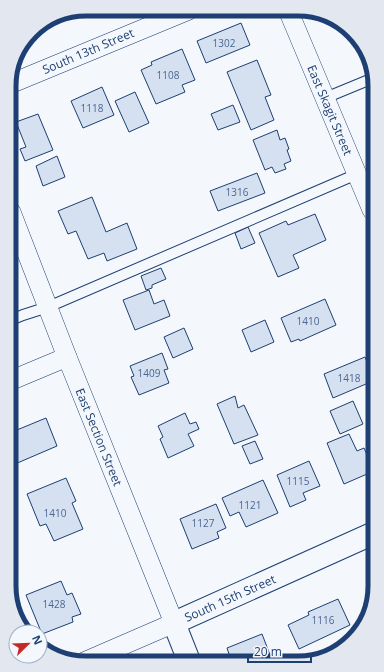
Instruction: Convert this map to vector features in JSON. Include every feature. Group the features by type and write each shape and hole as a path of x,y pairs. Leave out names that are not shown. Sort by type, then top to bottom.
{"street":[{"name":"South 13th Street","path":"17,81 174,16"},
{"name":"East Skagit Street","path":"291,16 368,200"},
{"name":"East Section Street","path":"16,227 187,656"},
{"path":"16,378 68,357"},
{"name":"South 15th Street","path":"98,656 368,536"}],"lane":[{"path":"325,98 368,81"},
{"path":"16,318 48,307 357,174"}],"building":[{"path":"241,23 250,45 206,63 197,41"},
{"path":"182,49 195,80 182,85 185,92 156,104 141,70 152,65 151,62"},
{"path":"257,60 271,95 265,97 274,120 251,130 227,72"},
{"path":"102,87 114,115 83,128 71,101"},
{"path":"135,92 149,123 129,132 115,101"},
{"path":"233,105 240,122 218,130 211,114"},
{"path":"38,114 53,150 25,161 20,149 26,147 16,122"},
{"path":"277,130 280,140 285,138 291,161 284,164 286,169 275,173 272,167 265,170 253,140"},
{"path":"57,156 65,177 43,186 36,166"},
{"path":"257,173 265,193 218,211 210,191"},
{"path":"92,197 106,232 127,223 137,249 107,261 104,253 88,259 76,231 68,234 58,211"},
{"path":"315,214 326,240 293,255 299,268 278,277 259,233 286,221 288,225"},
{"path":"248,227 255,243 241,249 235,233"},
{"path":"161,268 166,279 152,285 152,288 146,290 141,276"},
{"path":"149,290 154,304 164,300 170,316 135,330 123,300"},
{"path":"325,299 336,325 300,341 299,339 291,342 281,318"},
{"path":"265,320 274,342 251,352 242,330"},
{"path":"184,328 193,349 173,358 164,337"},
{"path":"162,353 168,369 164,370 169,383 139,395 131,377 134,376 130,366"},
{"path":"365,357 368,364 368,383 333,398 324,374"},
{"path":"235,396 238,408 244,405 258,435 234,444 217,404"},
{"path":"353,401 363,424 340,434 330,411"},
{"path":"185,413 190,424 196,422 199,429 188,434 194,446 168,458 160,439 163,437 158,426"},
{"path":"46,418 57,446 16,464 16,430"},
{"path":"349,434 357,451 364,448 368,457 368,474 344,484 327,443"},
{"path":"255,441 263,459 250,464 242,446"},
{"path":"309,461 320,486 303,493 306,500 290,507 277,475"},
{"path":"66,478 76,501 72,503 83,529 54,541 46,524 40,526 27,494"},
{"path":"263,480 278,513 246,527 239,512 230,516 222,498"},
{"path":"216,504 226,528 217,532 219,538 192,549 180,519"},
{"path":"61,581 67,595 72,593 81,614 72,617 73,622 48,632 48,624 38,624 26,595"},
{"path":"338,599 350,625 299,649 288,625 309,615 308,612"},
{"path":"262,634 270,656 230,656 227,648"}]}
